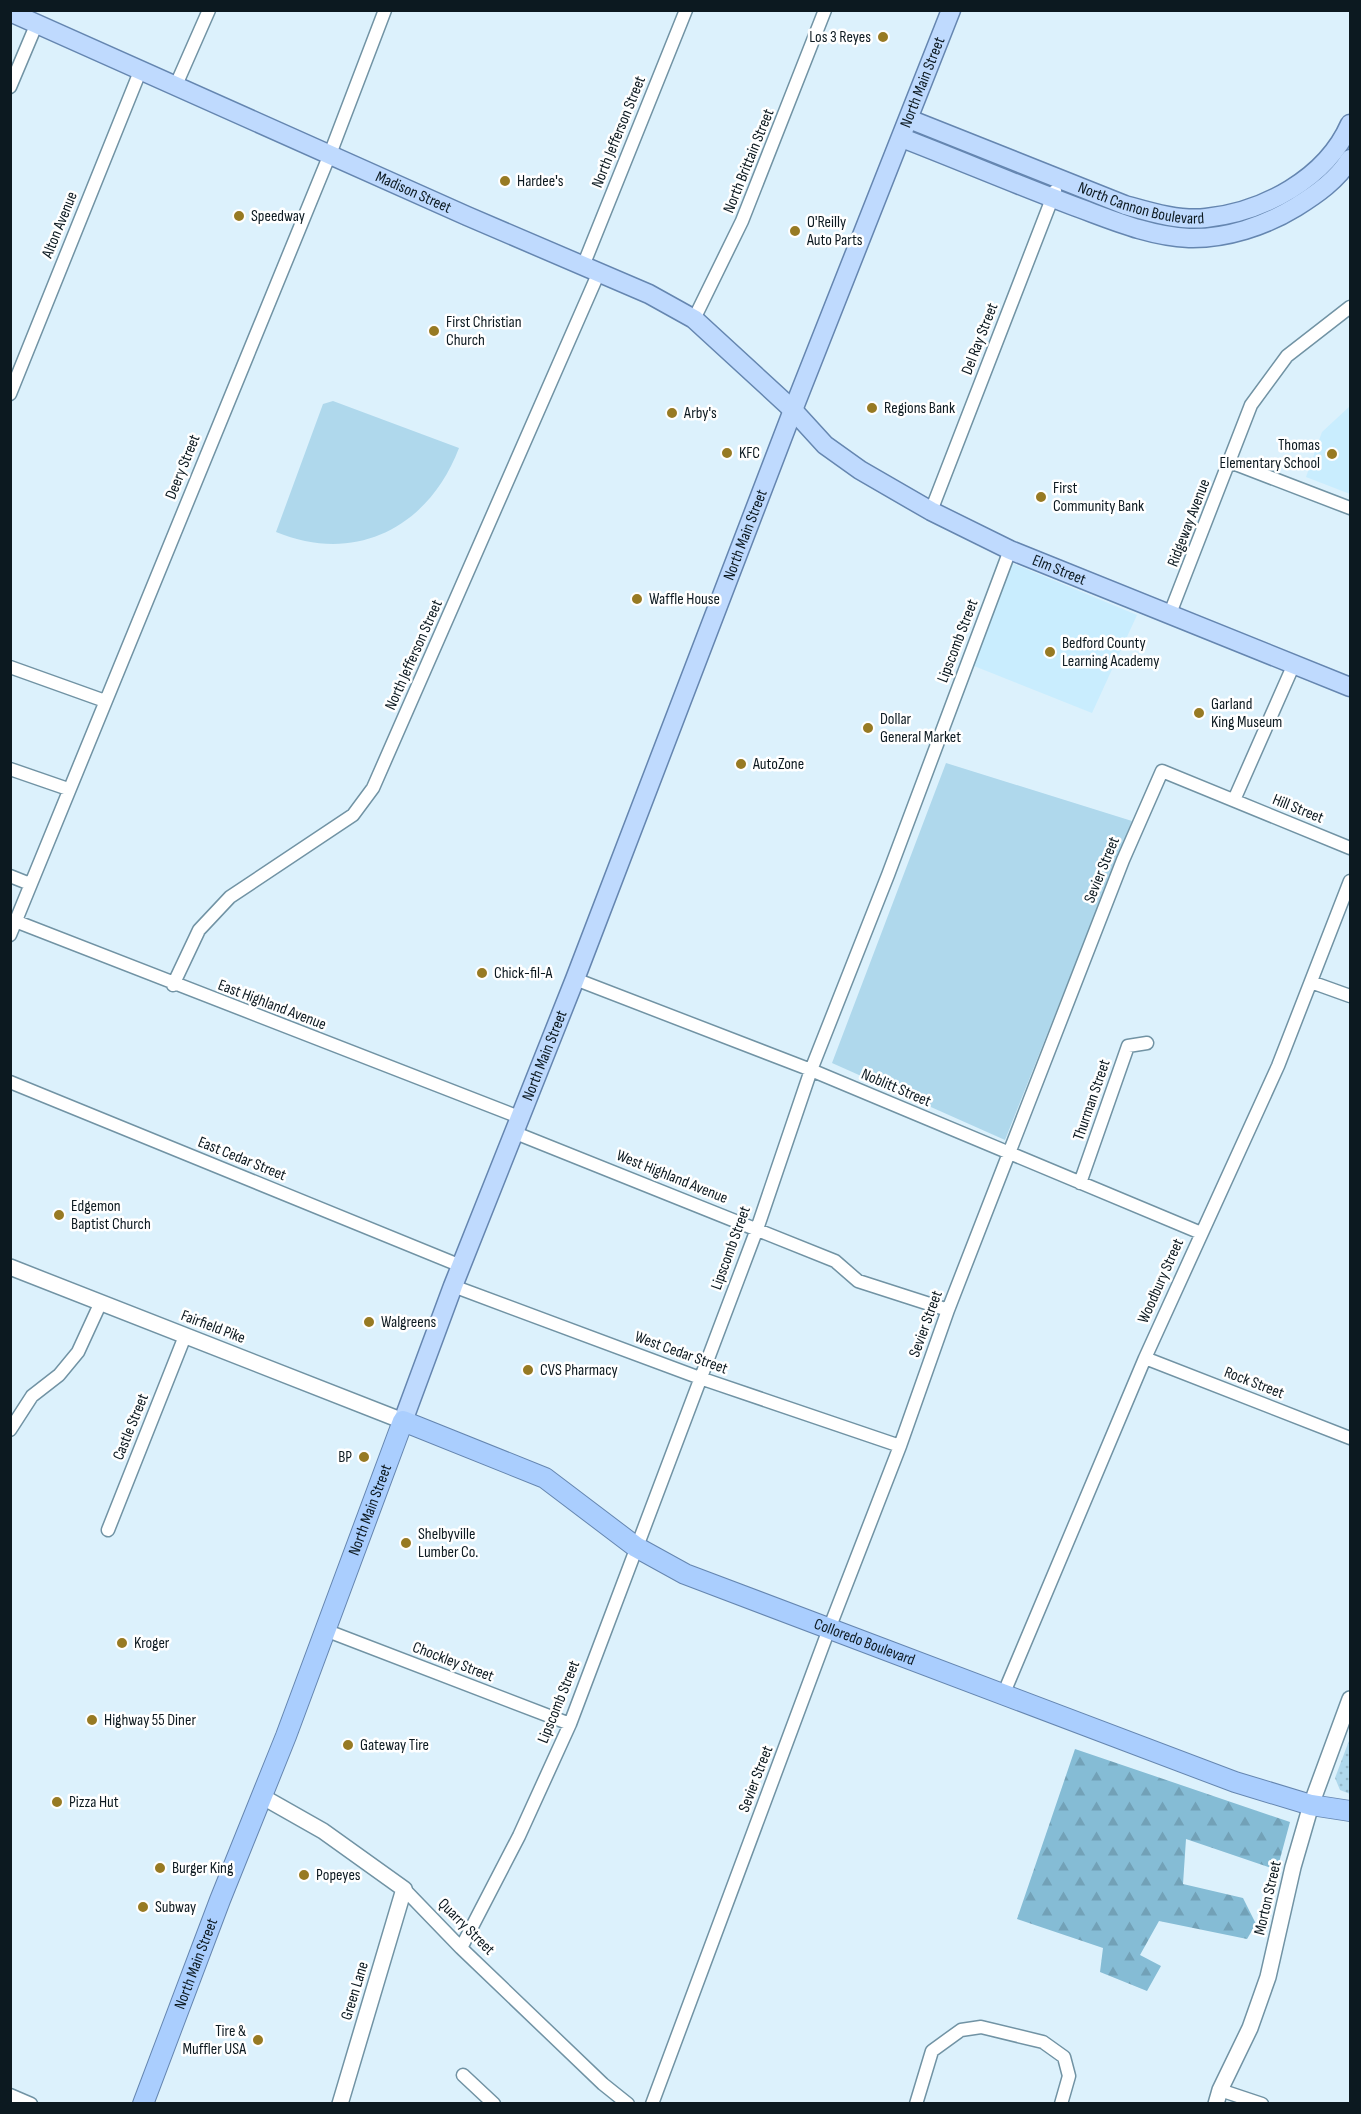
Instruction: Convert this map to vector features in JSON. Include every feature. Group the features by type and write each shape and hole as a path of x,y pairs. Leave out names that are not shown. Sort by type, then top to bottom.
{"highway":[{"name":"Colloredo Boulevard","path":"403,1421 545,1478 636,1547 685,1574 1235,1782 1311,1805 1350,1811"},
{"name":"North Main Street","path":"143,2103 220,1900 263,1797 403,1421"}],"main road":[{"name":"North Main Street","path":"403,1421 453,1286 575,979 793,410 951,10"},
{"name":"Madison Street","path":"10,12 649,294 694,319 793,410"},
{"name":"North Cannon Boulevard","path":"909,119 1125,205 1160,215 1205,218 1247,211 1273,200 1304,181 1333,152 1350,124"},
{"name":"North Cannon Boulevard","path":"902,138 1137,230 1165,235 1208,237 1254,227 1285,214 1317,193 1334,180 1350,159"},
{"name":"Elm Street","path":"793,410 825,445 860,470 931,511 1010,550 1350,687"}],"street":[{"path":"176,85 209,10"},
{"name":"Deery Street","path":"10,935 330,154 385,10"},
{"name":"North Jefferson Street","path":"173,985 199,930 230,897 353,815 373,788 591,269 686,10"},
{"name":"North Brittain Street","path":"694,319 742,221 825,10"},
{"path":"10,87 36,23"},
{"name":"Alton Avenue","path":"10,394 141,69"},
{"name":"Del Ray Street","path":"931,511 1060,179"},
{"name":"Ridgeway Avenue","path":"1169,616 1251,405 1287,356 1350,307"},
{"path":"1230,462 1350,508"},
{"name":"Lipscomb Street","path":"461,1948 519,1836 570,1724 757,1229 811,1070 892,864 1010,550"},
{"path":"1234,800 1294,664"},
{"path":"10,666 105,701"},
{"path":"10,769 68,789"},
{"name":"Sevier Street","path":"652,2103 900,1446 948,1310 1123,860 1162,771 1234,800"},
{"name":"Hill Street","path":"1234,800 1350,848"},
{"path":"10,876 30,884"},
{"name":"Woodbury Street","path":"1003,1695 1145,1358 1278,1065 1350,881"},
{"name":"East Highland Avenue","path":"15,921 516,1125"},
{"name":"Noblitt Street","path":"575,979 811,1070 1200,1233"},
{"path":"1311,982 1350,996"},
{"name":"Thurman Street","path":"1080,1183 1128,1046 1147,1043"},
{"name":"East Cedar Street","path":"10,1082 461,1266"},
{"name":"West Highland Avenue","path":"516,1125 835,1261 858,1281 948,1310"},
{"name":"Fairfield Pike","path":"10,1267 403,1421"},
{"name":"West Cedar Street","path":"453,1286 700,1378 900,1446"},
{"path":"10,1430 32,1396 59,1375 78,1352 101,1302"},
{"name":"Castle Street","path":"108,1530 185,1336"},
{"name":"Rock Street","path":"1145,1358 1350,1438"},
{"name":"Chockley Street","path":"325,1630 570,1724"},
{"name":"Morton Street","path":"1218,2097 1250,2028 1268,1977 1293,1867 1311,1805 1350,1699"},
{"name":"Quarry Street","path":"263,1797 323,1831 404,1889 461,1948 603,2084 628,2103"},
{"name":"Green Lane","path":"340,2103 404,1889"},
{"path":"915,2103 932,2051 961,2031 981,2027 1043,2042 1064,2057 1069,2076 1060,2103"},
{"path":"463,2075 494,2103"},
{"path":"10,2095 31,2103"},
{"path":"1218,2097 1262,2103"}],"shaded area":[{"path":"333,401 459,448 446,476 429,499 409,518 386,532 361,541 334,544 306,541 276,532 323,404"},
{"name":"Thomas Elementary School","path":"1350,406 1350,494 1306,477 1322,432"},
{"name":"Bedford County Learning Academy","path":"1012,563 1137,615 1092,713 974,666"},
{"path":"946,763 1132,821 1005,1140 832,1063"},
{"path":"1350,1738 1350,1794 1340,1790 1335,1778"}],"green space":[{"path":"1075,1749 1290,1822 1277,1870 1186,1839 1183,1884 1243,1898 1256,1924 1247,1939 1159,1921 1140,1955 1161,1966 1147,1991 1100,1972 1103,1948 1017,1919"}],"place":[{"name":"Los 3 Reyes","path":"883,37"},
{"name":"Hardee's","path":"505,181"},
{"name":"Speedway","path":"239,216"},
{"name":"O'Reilly Auto Parts","path":"795,231"},
{"name":"First Christian Church","path":"434,331"},
{"name":"Regions Bank","path":"872,408"},
{"name":"Arby's","path":"672,413"},
{"name":"KFC","path":"727,453"},
{"name":"Thomas Elementary School","path":"1332,454"},
{"name":"First Community Bank","path":"1041,497"},
{"name":"Waffle House","path":"637,599"},
{"name":"Bedford County Learning Academy","path":"1050,652"},
{"name":"Garland King Museum","path":"1199,713"},
{"name":"Dollar General Market","path":"868,728"},
{"name":"AutoZone","path":"741,764"},
{"name":"Chick-fil-A","path":"482,973"},
{"name":"Edgemon Baptist Church","path":"59,1215"},
{"name":"Walgreens","path":"369,1322"},
{"name":"CVS Pharmacy","path":"528,1370"},
{"name":"BP","path":"364,1457"},
{"name":"Shelbyville Lumber Co.","path":"406,1543"},
{"name":"Kroger","path":"122,1643"},
{"name":"Highway 55 Diner","path":"92,1720"},
{"name":"Gateway Tire","path":"348,1745"},
{"name":"Pizza Hut","path":"57,1802"},
{"name":"Burger King","path":"160,1868"},
{"name":"Popeyes","path":"304,1875"},
{"name":"Subway","path":"143,1907"},
{"name":"Tire & Muffler USA","path":"258,2040"}]}
